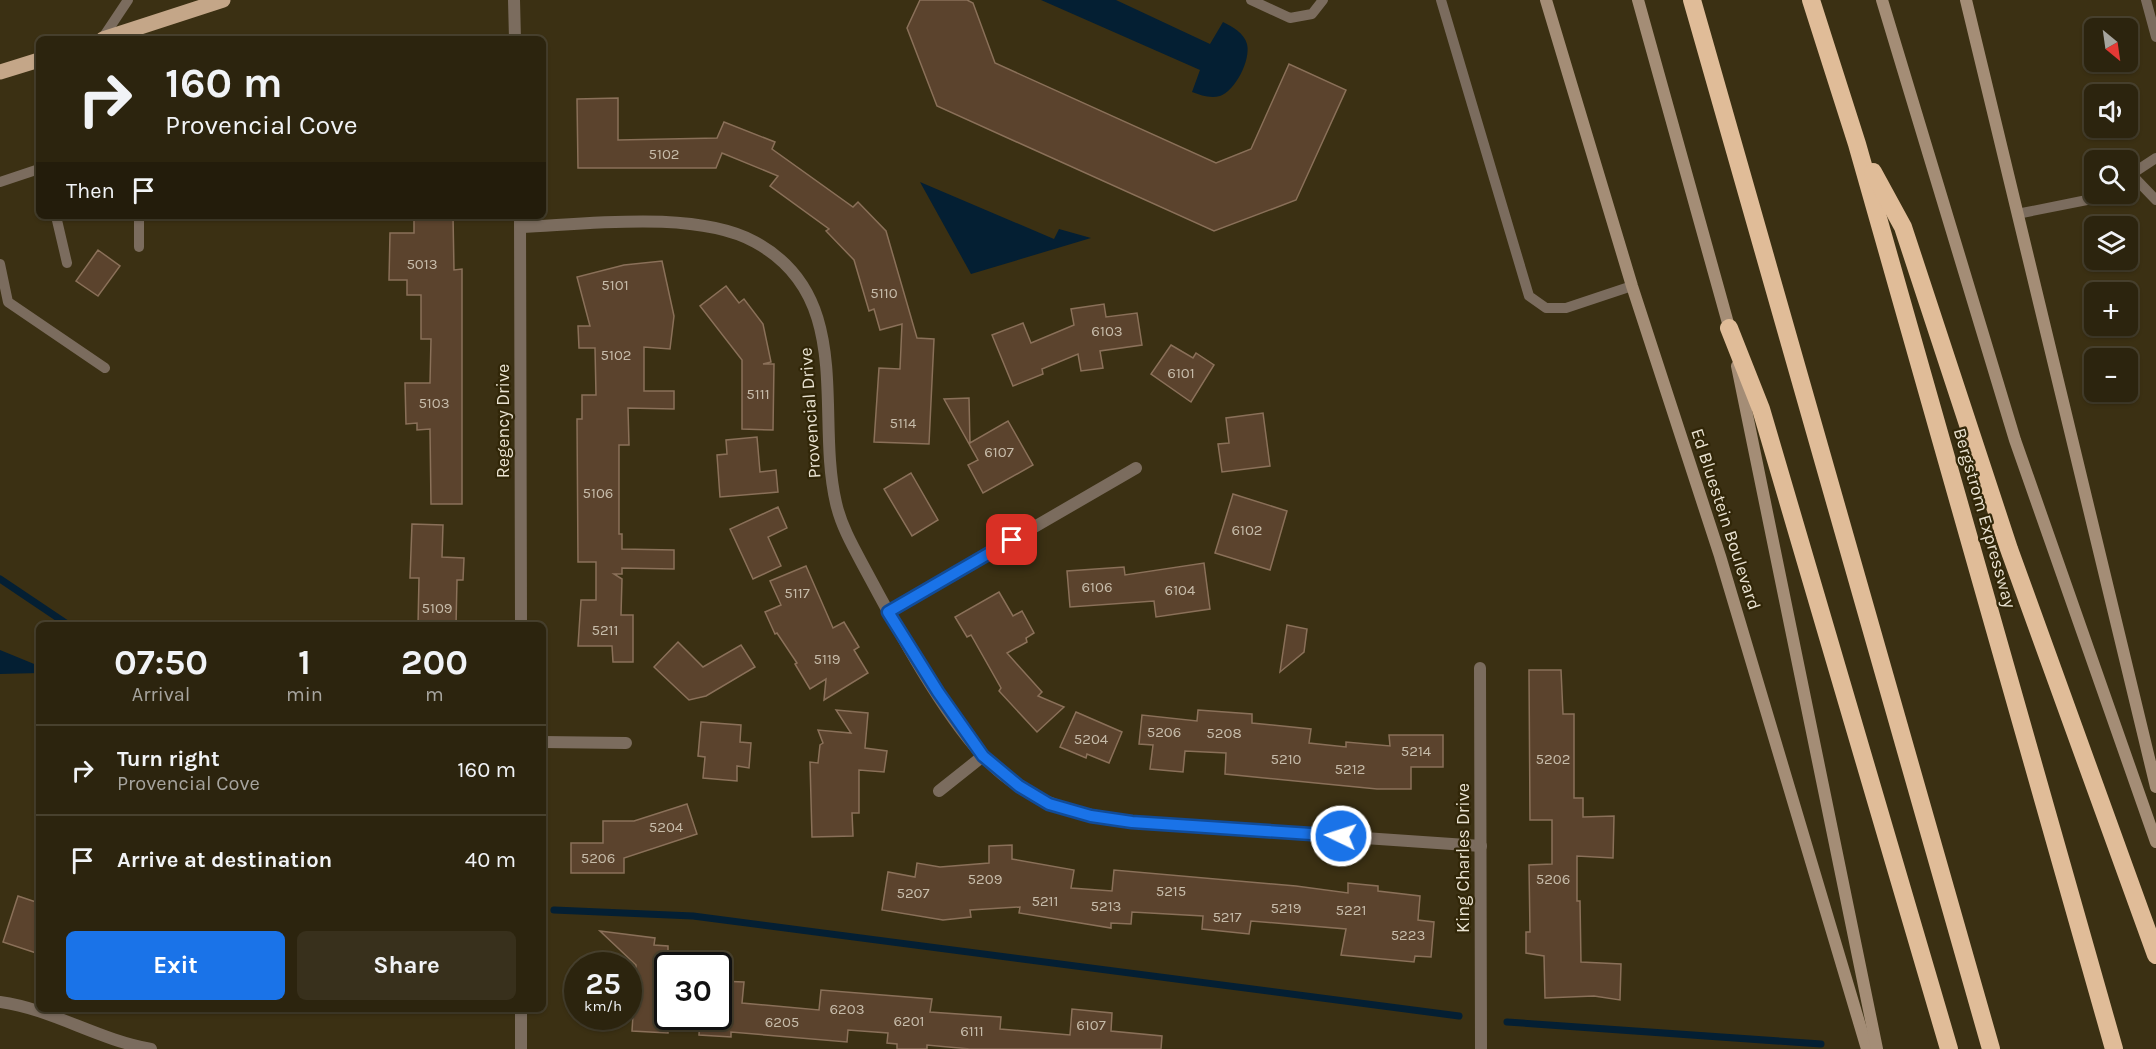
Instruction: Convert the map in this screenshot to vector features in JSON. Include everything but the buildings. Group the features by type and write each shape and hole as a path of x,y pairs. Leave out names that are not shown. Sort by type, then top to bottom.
{"highway":[{"path":"1692,0 1991,1049"},
{"name":"Bergstrom Expressway","path":"1811,0 1857,144 2115,1049"},
{"path":"1857,144 1903,227 2009,549 2156,955"},
{"path":"1729,328 1761,409 1949,1049"}],"main road":[{"name":"Ed Bluestein Boulevard","path":"1546,0 1632,286 1720,556 1867,1049"},
{"name":"Ed Bluestein Boulevard","path":"1638,0 1729,328 1877,1049"},
{"path":"1882,0 2015,440 2156,842"},
{"path":"1966,0 2156,787"},
{"path":"112,36 216,1"},
{"path":"0,72 36,61"}],"street":[{"path":"514,0 515,36"},
{"name":"Provencial Drive","path":"521,221 687,222 724,229 756,242 785,264 809,297 821,330 828,366 829,459 836,506 855,551 888,612 938,692 983,756 1019,786 1049,804 1091,816 1132,822 1481,846"},
{"name":"Regency Drive","path":"521,221 521,622"},
{"path":"888,612 1137,468"},
{"name":"King Charles Drive","path":"1480,668 1481,1049"},
{"path":"546,742 626,742"},
{"path":"939,790 983,756"},
{"path":"0,1002 16,1004 36,1011"},
{"path":"38,1012 102,1036 150,1049"},
{"path":"521,1012 521,1049"}],"lane":[{"path":"105,36 128,0"},
{"path":"1251,0 1290,18 1312,14 1323,0"},
{"path":"1441,0 1529,296 1546,308 1566,308 1632,286"},
{"path":"2146,0 2156,37"},
{"path":"2138,170 2156,158"},
{"path":"0,182 36,170"},
{"path":"2138,184 2156,200"},
{"path":"2018,214 2084,201"},
{"path":"57,219 67,263"},
{"path":"139,219 139,247"},
{"path":"0,264 8,302 105,368"}],"water":[{"path":"1041,0 1116,0 1210,44 1223,22 1238,31 1246,40 1247,58 1241,74 1226,93 1220,96 1206,96 1192,92 1200,70"},
{"path":"920,182 1054,239 1059,229 1091,238 971,274"},
{"path":"0,650 36,665 36,673 0,674"}],"waterway":[{"path":"0,579 64,622"},
{"path":"554,910 693,916 1459,1016"},
{"path":"1507,1022 1821,1044"}],"route":[{"path":"1012,540 888,612 961,728 983,756 1019,786 1049,804 1091,816 1132,822 1341,836"}]}
